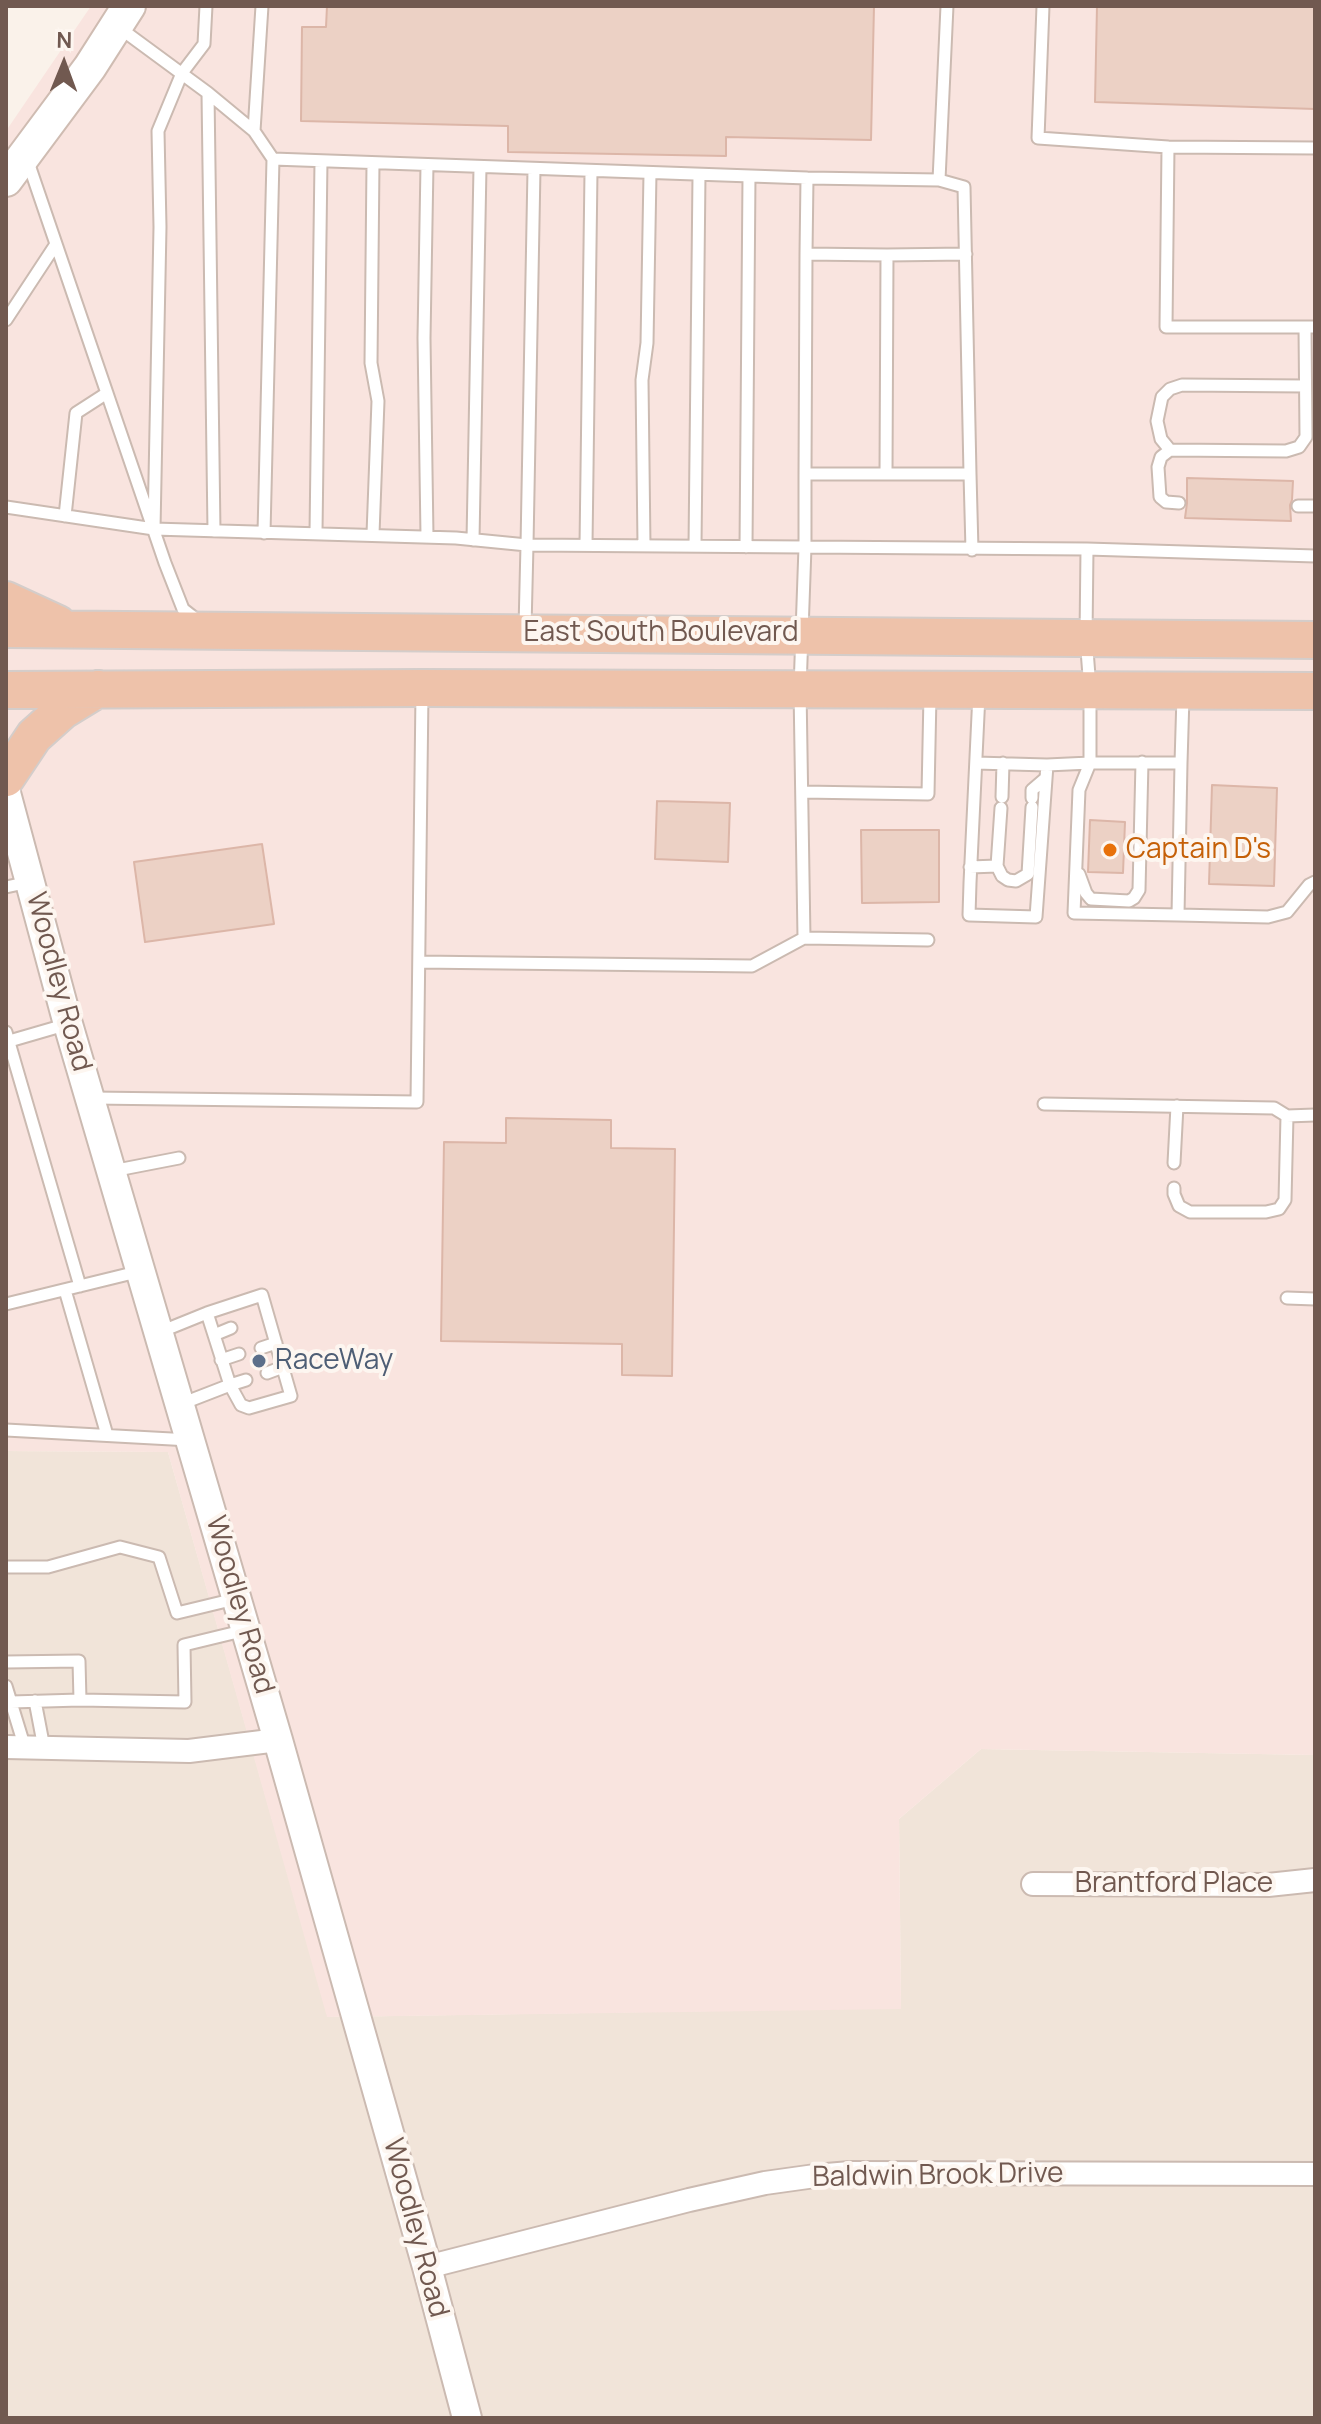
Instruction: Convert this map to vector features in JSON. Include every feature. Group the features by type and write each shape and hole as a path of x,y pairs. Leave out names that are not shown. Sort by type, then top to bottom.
{"highway":[{"path":"6,600 70,629"},
{"name":"East South Boulevard","path":"6,629 1315,640"},
{"path":"6,778 34,736 62,711 99,689"},
{"name":"East South Boulevard","path":"6,690 1315,691"}],"main road":[{"path":"16,167 90,67 123,16"}],"street":[{"name":"Woodley Road","path":"6,793 18,884 68,1024 180,1404 278,1740 467,2418"},
{"path":"25,1747 189,1751 278,1740"},
{"name":"Brantford Place","path":"1033,1884 1268,1885 1315,1880"},
{"name":"Baldwin Brook Drive","path":"427,2267 689,2200 765,2183 815,2176 850,2173 1315,2174"}],"lane":[{"path":"154,529 160,227 158,131 182,73 204,44 206,6"},
{"path":"254,131 262,6"},
{"path":"939,180 947,6"},
{"path":"1043,6 1038,138 1168,147 1315,148"},
{"path":"123,16 182,73 254,131 273,159 264,533"},
{"path":"208,93 214,531"},
{"path":"1168,147 1166,327 1310,327 1305,386 1306,437 1299,447 1286,451 1170,450 1161,457 1158,467 1160,497 1166,502 1179,503"},
{"path":"273,159 591,172 939,180 964,187 972,550"},
{"path":"316,532 321,161"},
{"path":"373,163 371,363 378,401 373,534"},
{"path":"427,165 424,338 427,536"},
{"path":"16,167 56,244 183,609 208,630"},
{"path":"473,540 480,167"},
{"path":"525,632 534,169"},
{"path":"586,545 591,172"},
{"path":"644,546 642,380 647,343 650,173"},
{"path":"695,546 699,175"},
{"path":"746,547 749,176"},
{"path":"804,938 800,689 805,547 807,178"},
{"path":"6,320 56,244"},
{"path":"806,254 966,254"},
{"path":"886,474 887,255"},
{"path":"1170,450 1161,439 1157,421 1162,397 1170,389 1182,385 1305,386"},
{"path":"65,516 76,413 107,393"},
{"path":"805,474 970,474"},
{"path":"1298,506 1315,506"},
{"path":"6,507 154,529 427,536 527,545 1087,549 1315,556"},
{"path":"1087,549 1090,763 1079,790 1074,913 1268,917 1287,912 1315,882"},
{"path":"90,1098 417,1102 422,688"},
{"path":"802,792 928,794 930,690"},
{"path":"979,690 969,915 1036,917 1047,765"},
{"path":"1178,915 1183,690"},
{"path":"1076,866 1091,899 1129,901 1134,898 1139,890 1142,762"},
{"path":"976,763 1181,763"},
{"path":"1003,763 997,866 1008,880 1016,881 1028,874 1032,790 1046,778"},
{"path":"970,867 997,866"},
{"path":"419,962 752,966 804,938 928,940"},
{"path":"68,1024 7,1039 80,1286"},
{"path":"1044,1104 1274,1108 1287,1116 1315,1115"},
{"path":"1174,1163 1177,1106"},
{"path":"1174,1188 1179,1206 1190,1212 1266,1212 1279,1209 1285,1200 1287,1116"},
{"path":"112,1172 179,1158"},
{"path":"6,1304 141,1271"},
{"path":"65,1290 107,1435"},
{"path":"159,1333 207,1313 262,1295 291,1396 249,1408 241,1405 230,1385 207,1313"},
{"path":"1287,1298 1315,1299"},
{"path":"253,1321 268,1316"},
{"path":"214,1335 231,1328"},
{"path":"261,1348 276,1343"},
{"path":"221,1360 239,1354"},
{"path":"267,1373 283,1367"},
{"path":"180,1404 246,1380"},
{"path":"6,1430 190,1440"},
{"path":"6,1567 48,1567 120,1547 159,1557 177,1613 237,1599"},
{"path":"11,1702 185,1702 184,1645 246,1630"},
{"path":"6,1662 79,1661 80,1700"},
{"path":"6,1686 25,1747"},
{"path":"25,1747 35,1701"}],"shaded area":[{"path":"91,6 1315,6 1315,1755 981,1749 899,1819 901,2009 327,2017 168,1452 6,1451 6,131"},
{"path":"6,1451 168,1452 328,2017 901,2008 899,1819 981,1749 1315,1755 1315,2418 6,2418"}],"building":[{"path":"327,6 874,6 871,140 726,137 726,156 508,152 508,126 301,121 302,27 326,27"},
{"path":"1097,6 1315,6 1315,109 1095,102"},
{"path":"1187,478 1293,481 1291,521 1185,518"},
{"path":"1212,785 1277,788 1274,886 1209,884"},
{"path":"657,801 730,803 728,862 655,859"},
{"path":"1090,820 1125,822 1123,873 1088,872"},
{"path":"861,830 939,830 939,902 862,903"},
{"path":"262,844 274,924 145,942 134,862"},
{"path":"506,1118 611,1120 611,1148 675,1149 672,1376 622,1375 622,1344 441,1341 444,1142 506,1143"}],"place":[{"name":"Captain D's","path":"1110,850"},
{"name":"RaceWay","path":"259,1361"}]}
